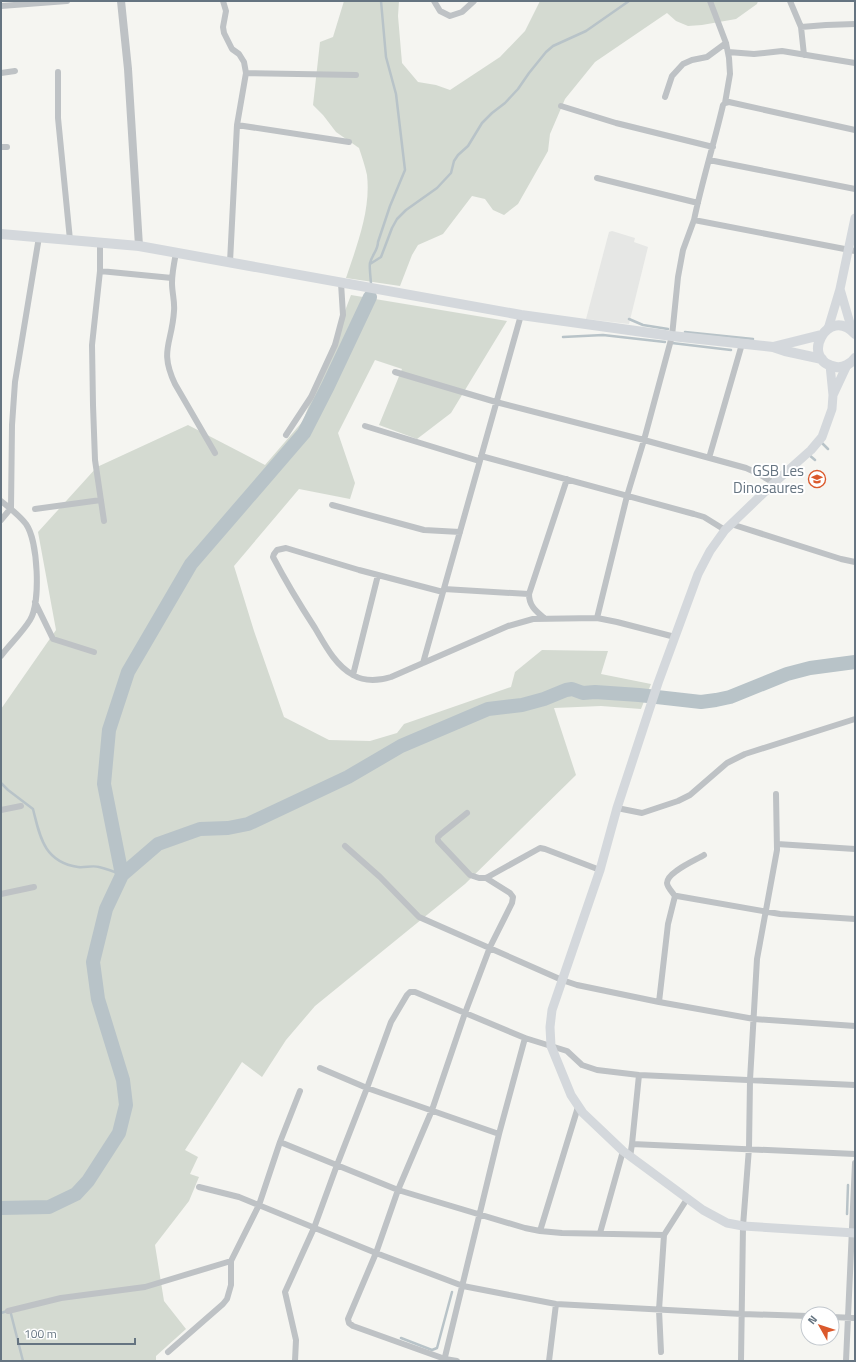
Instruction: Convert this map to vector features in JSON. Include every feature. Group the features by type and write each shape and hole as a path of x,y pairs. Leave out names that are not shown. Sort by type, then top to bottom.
{"main road":[{"path":"853,1233 743,1226 715,1218 687,1199 627,1154 595,1125 578,1107 571,1095 551,1046 550,1027 552,1010 600,870 617,808 658,683 687,600 703,563 728,527 811,450 822,437 830,417 833,395 826,362 818,351 818,343 825,332 840,289 851,250 855,218"},
{"path":"1,234 139,246 521,314 672,336 773,347 784,352 826,362 838,367 853,361"},
{"path":"840,289 854,332"},
{"path":"773,347 825,332 836,326 844,326 854,332"},
{"path":"833,395 853,361"}],"street":[{"path":"1,6 67,1"},
{"path":"121,1 128,69 139,246"},
{"path":"223,1 226,12 223,27 224,33 232,49 244,62 246,73 237,125 230,262"},
{"path":"434,1 440,11 450,16 462,12 474,1"},
{"path":"597,618 627,496 644,440 672,336 678,277 683,250 694,220 723,105 726,103 730,74 728,52 710,1"},
{"path":"790,1 801,27 804,55"},
{"path":"801,27 855,24"},
{"path":"664,97 672,76 683,64 692,60 707,57 726,43"},
{"path":"728,52 754,54 782,51 855,63"},
{"path":"1,73 15,71"},
{"path":"58,72 58,118 70,240"},
{"path":"246,73 356,75"},
{"path":"726,103 729,102 855,130"},
{"path":"561,106 616,123 713,147"},
{"path":"237,125 349,142"},
{"path":"709,160 855,190"},
{"path":"597,178 698,203"},
{"path":"694,220 851,250"},
{"path":"1,520 11,508 12,425 15,382 39,237"},
{"path":"100,242 100,271 92,352 95,460 104,522"},
{"path":"176,252 172,278 174,313 166,352 167,362 169,372 175,384 215,453"},
{"path":"100,271 172,278"},
{"path":"286,435 311,396 335,346 343,315 341,283"},
{"path":"422,663 521,314"},
{"path":"709,458 742,344"},
{"path":"395,372 496,402 746,468 758,473 774,483"},
{"path":"365,426 480,459 567,479 704,517 728,527 855,562"},
{"path":"544,618 532,607 529,600 529,594 567,479"},
{"path":"35,509 101,500"},
{"path":"1,501 11,508 26,524 31,533 37,574 35,602 31,619 1,656"},
{"path":"332,505 424,530 460,532"},
{"path":"529,594 443,590 378,575 286,548 277,550 273,557 287,585 337,663 353,675 372,681 391,677 508,626 533,619 597,618 675,637"},
{"path":"353,675 378,575"},
{"path":"35,602 53,639 94,652"},
{"path":"617,808 642,813 678,801 690,795 727,763 740,756 855,719"},
{"path":"741,1361 743,1226 749,1148 750,1080 757,959 777,844 776,794"},
{"path":"1,810 21,806"},
{"path":"467,812 438,837 438,841 470,875 479,878 486,878 540,848 545,848 600,870"},
{"path":"777,844 855,849"},
{"path":"345,846 380,877 419,917 562,980 577,985 659,1002 754,1019 855,1026"},
{"path":"704,855 681,868 669,878 667,886 675,896 795,916 855,920"},
{"path":"457,1361 445,1360 353,1326 349,1323 348,1319 376,1253 398,1190 432,1110 465,1013 490,947 512,903 513,897 510,893 486,878"},
{"path":"1,894 34,887"},
{"path":"659,1002 668,924 675,896"},
{"path":"295,1361 296,1340 285,1292 314,1228 367,1088 390,1022 410,992 415,992 525,1038 569,1052 578,1063 597,1070 639,1075 855,1085"},
{"path":"445,1360 499,1134 525,1038"},
{"path":"320,1068 367,1088 499,1134"},
{"path":"600,1233 627,1154 632,1144 639,1075"},
{"path":"168,1352 227,1299 231,1285 231,1261 259,1205 280,1142 300,1091"},
{"path":"540,1231 578,1107"},
{"path":"280,1142 398,1190 510,1224 540,1231 664,1235"},
{"path":"632,1144 749,1148 855,1154"},
{"path":"846,1361 852,1318 855,1163"},
{"path":"199,1187 238,1197 376,1253 463,1286 556,1304 800,1316"},
{"path":"661,1352 659,1310 664,1235 687,1199"},
{"path":"8,1311 61,1298 152,1285 231,1261"},
{"path":"549,1361 556,1304"},
{"path":"840,1317 852,1318"}],"shaded area":[{"path":"344,1 399,1 398,16 402,63 418,82 436,85 450,90 500,57 525,31 540,1 758,1 757,4 736,19 702,25 688,26 676,21 667,13 595,62 565,99 550,134 548,151 518,204 504,215 493,210 485,199 472,196 443,234 418,245 412,255 400,286 346,278 359,240 365,214 368,188 367,175 359,148 336,132 313,105 320,42 333,37"},
{"path":"612,231 635,238 634,242 648,247 629,324 586,319 609,232"},
{"path":"351,295 507,321 451,413 417,439 379,425 402,369 375,360 338,433 355,483 350,499 299,489 234,566 254,631 284,717 329,740 370,741 397,733 404,724 511,687 515,672 542,650 608,651 601,674 651,684 641,709 601,706 554,708 576,775 465,884 315,1006 286,1040 262,1077 242,1062 185,1150 198,1157 190,1174 199,1177 189,1201 155,1245 164,1301 186,1329 156,1356 156,1361 1,1361 1,709 56,630 38,532 97,467 188,425 265,465 303,421"}],"waterway":[{"path":"371,285 370,263 377,248 390,206 405,170 396,94 386,57 381,1"},
{"path":"370,264 381,257 397,219 406,210 437,188 451,173 454,161 468,146 482,123 505,103 518,89 546,52 553,46 586,31 629,1"},
{"path":"370,290 370,297"},
{"path":"122,875 104,784 109,730 128,672 191,564 304,433 370,297"},
{"path":"629,319 643,325 668,329"},
{"path":"685,332 753,339"},
{"path":"563,337 603,335 665,342"},
{"path":"672,343 731,350"},
{"path":"820,441 828,449"},
{"path":"808,454 815,460"},
{"path":"1,1208 49,1207 76,1194 88,1181 119,1133 126,1105 123,1080 98,999 93,962 106,909 122,875 158,844 200,829 228,828 248,824 348,777 401,746 488,709 522,705 572,689 583,693 595,692 639,695 701,702 730,697 787,674 810,668 855,662"},
{"path":"1,783 33,809 38,829 45,847 58,860 78,867 99,867 122,875"},
{"path":"847,1214 848,1185"},
{"path":"401,1338 432,1350 437,1348 452,1292"},
{"path":"1,1313 10,1310 23,1361"}],"place":[{"name":"GSB Les Dinosaures","path":"817,479"}]}
